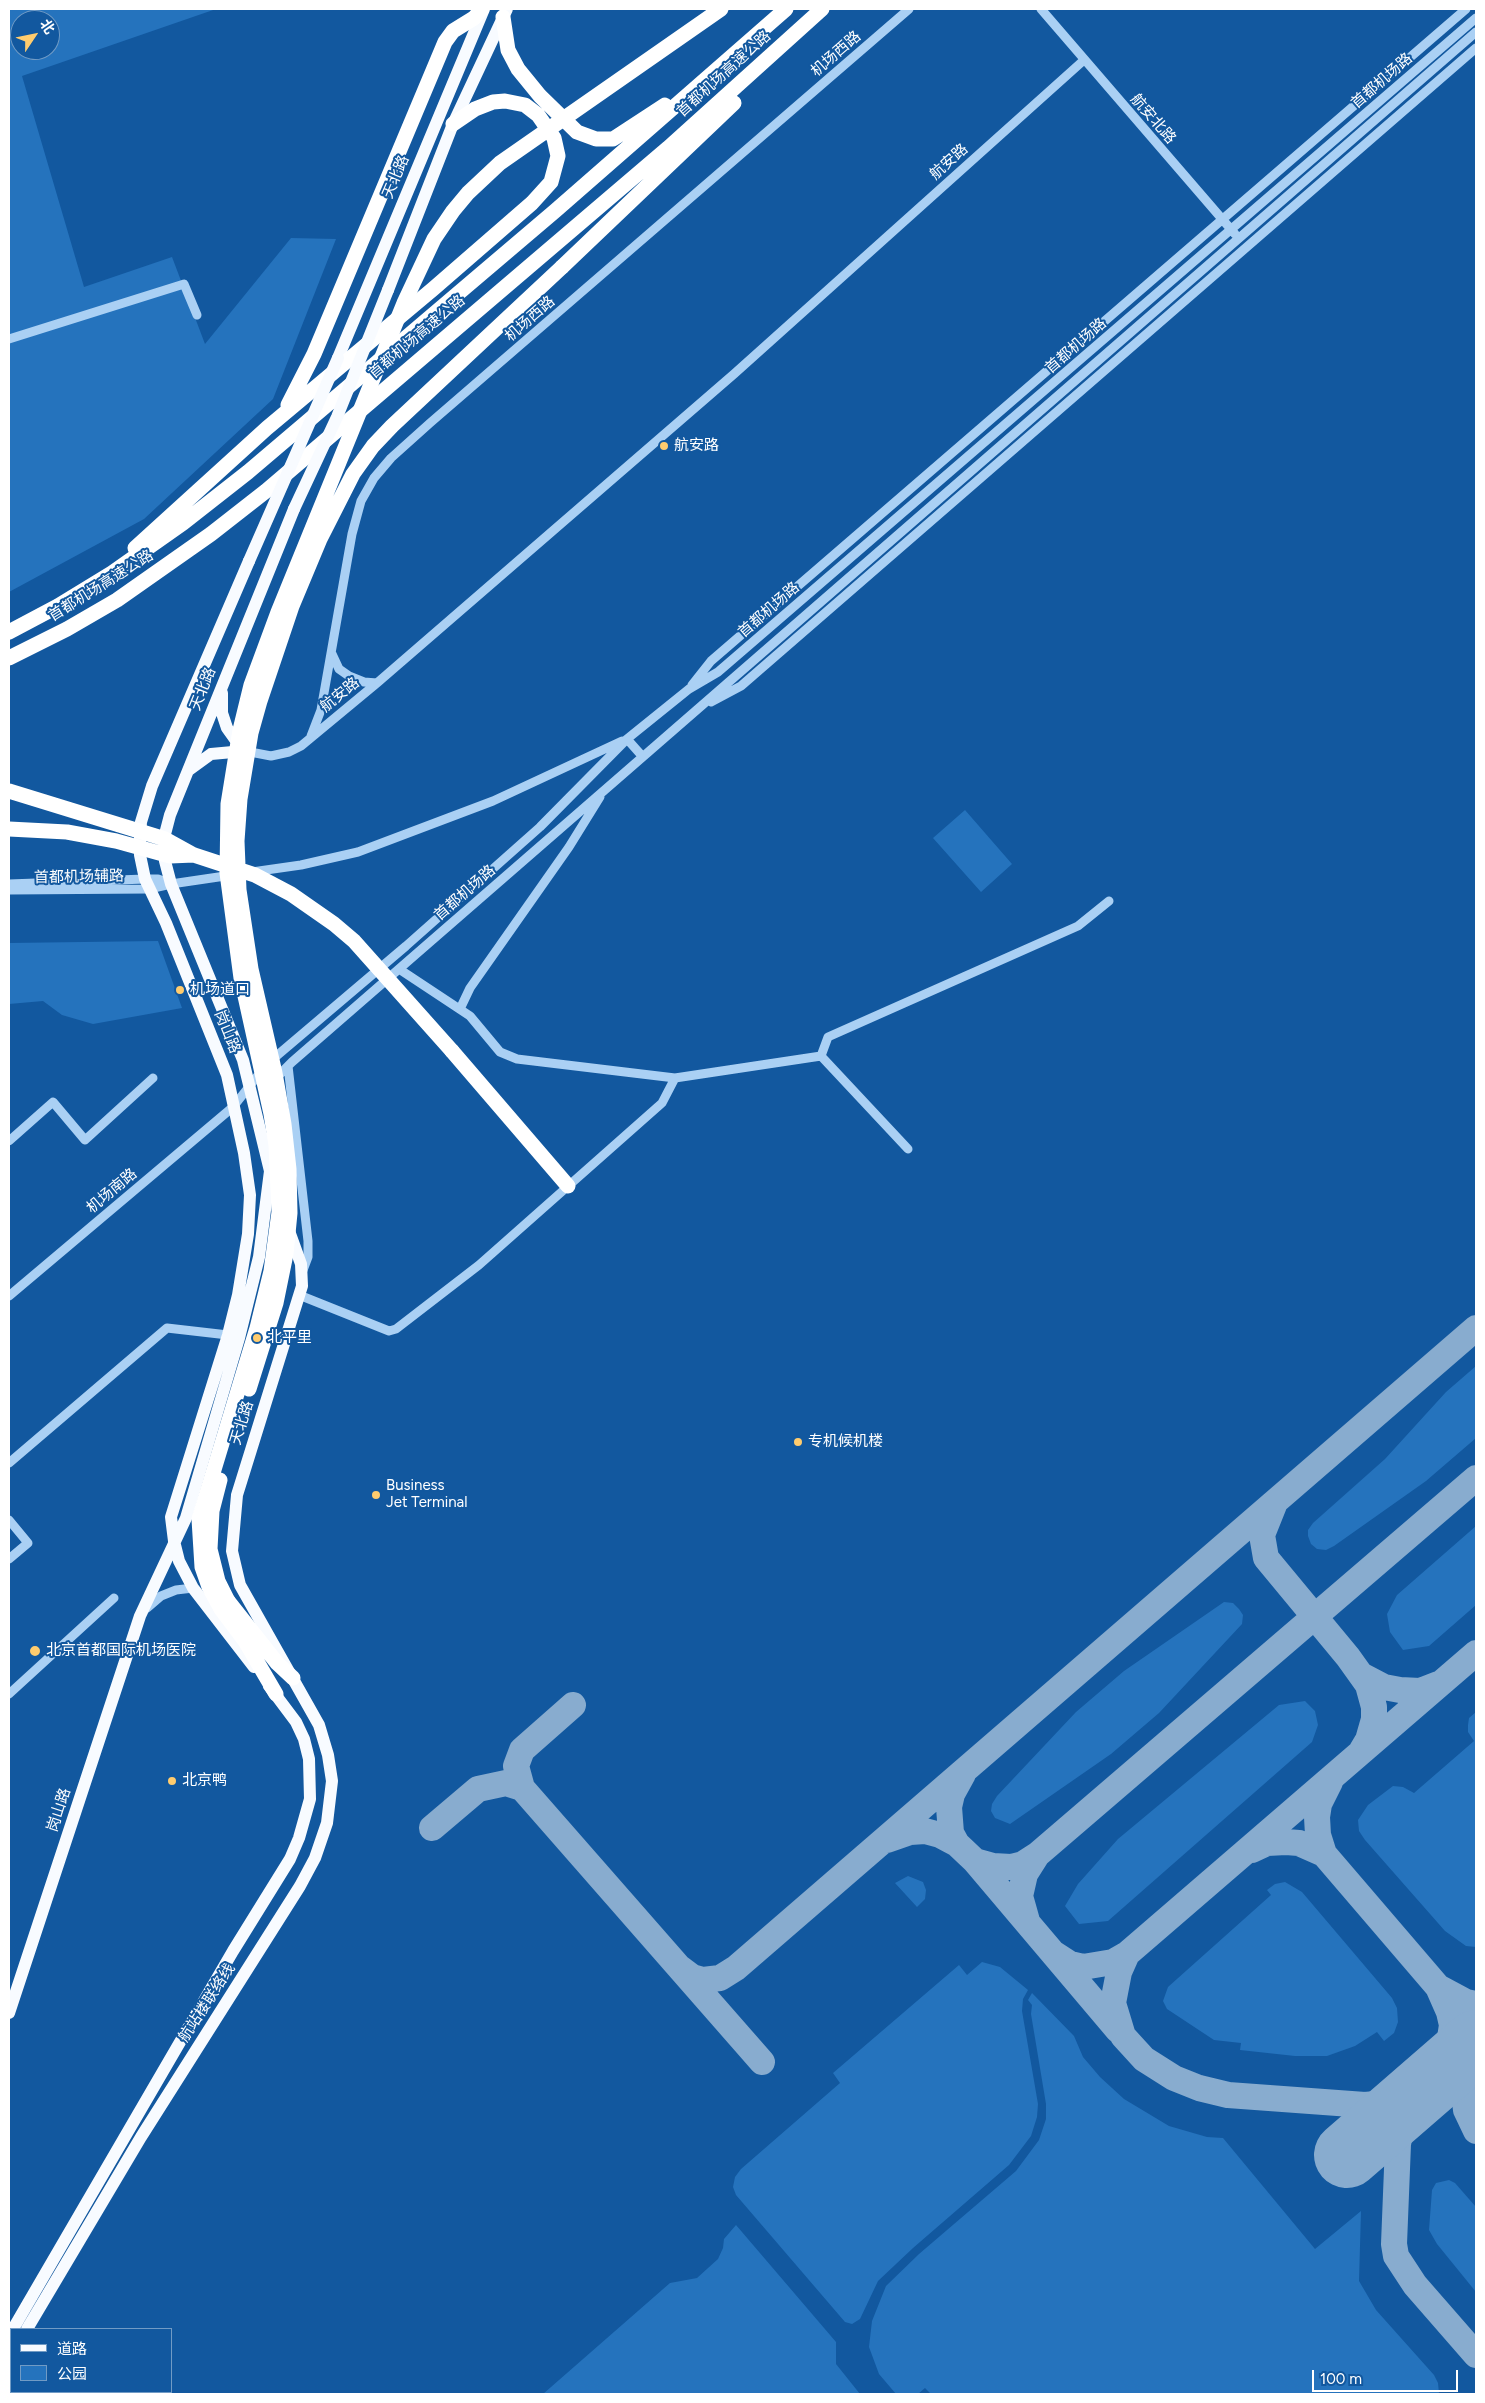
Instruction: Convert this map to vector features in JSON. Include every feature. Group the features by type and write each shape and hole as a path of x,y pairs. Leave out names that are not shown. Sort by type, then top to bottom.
{"highway":[{"path":"267,428 289,403 304,377 445,42 453,31 474,18 483,9"},
{"path":"293,1678 209,1588 202,1567 199,1519 257,1328 271,1271 279,1212 276,1145 272,1114 240,969 227,873 228,804 240,730 251,686 281,604 404,302 427,253 452,211 500,163 721,9"},
{"name":"首都机场高速公路","path":"9,632 58,606 112,573 183,523 262,460 562,205 786,9"},
{"name":"首都机场高速公路","path":"9,658 67,630 117,600 211,534 266,491 668,148 822,9"},
{"path":"276,1694 225,1605 213,1562 210,1543 212,1511 222,1472 276,1303 286,1254 290,1213 286,1132 273,1064 250,969 239,890 238,821 251,733 270,670 292,606 330,517 353,474 392,426 562,268 832,9"},
{"path":"505,13 508,50 518,69 540,96 570,126 584,136 603,140 618,137 652,112 684,97 692,90"},
{"path":"112,573 146,537 267,428 434,289 532,203 551,182 558,156 554,138 538,115 524,105 505,101 492,102 475,109 453,124"},
{"path":"9,791 156,836 194,856 255,875 274,884 334,924 366,954 568,1186"},
{"path":"9,828 67,832 116,841 170,856 194,856"}],"main road":[{"name":"天北路","path":"147,884 140,855 140,837 145,806 248,561 338,358 483,9"},
{"path":"453,124 505,13"},
{"name":"天北路","path":"171,884 165,862 164,838 170,815 294,510 337,417 453,124"},
{"path":"224,682 220,700 222,713 227,728 235,742 244,751"},
{"path":"187,772 211,754 244,751"},
{"name":"岗山路","path":"147,884 166,923 227,1075 233,1106"},
{"name":"岗山路","path":"171,884 242,1060 253,1100"},
{"name":"天北路","path":"253,1100 270,1171 273,1193 296,1247 302,1273 299,1295 237,1495 232,1539 234,1568 240,1585 293,1678"},
{"path":"193,1588 179,1561 171,1517 228,1335 241,1278 250,1213 248,1182 233,1106"},
{"name":"天北路","path":"174,1541 186,1518 246,1314 259,1257 270,1171"},
{"name":"岗山路","path":"9,2014 140,1616 174,1541"},
{"name":"航站楼联络线","path":"14,2328 228,1959 290,1859 299,1838 310,1799 309,1759 299,1729 276,1694 193,1588"},
{"name":"航站楼联络线","path":"28,2328 141,2136 300,1886 320,1846 330,1811 332,1781 330,1765 316,1717 293,1678"}],"street":[{"name":"机场西路","path":"311,736 321,710 357,512 366,490 382,467 430,423 909,9"},
{"name":"航安北路","path":"1041,9 1243,242"},
{"name":"首都机场路","path":"689,689 711,661 1466,9"},
{"name":"首都机场路","path":"233,1106 267,1064 406,946 540,827 627,739 689,689 718,672 1476,18"},
{"name":"首都机场路","path":"1243,242 1476,32"},
{"name":"首都机场路","path":"253,1100 288,1066 606,788 1243,242 1476,48"},
{"name":"航安路","path":"244,751 259,755 280,756 300,746 377,683 734,374 1084,60"},
{"path":"9,339 184,284 197,314"},
{"path":"332,654 339,669 349,676 364,682 377,683"},
{"path":"627,739 643,757"},
{"name":"首都机场路","path":"147,884 158,879 171,884 300,865 358,852 493,801 627,739"},
{"path":"460,1009 470,988 569,846 606,788"},
{"name":"首都机场辅路","path":"9,884 147,884"},
{"name":"首都机场辅路","path":"9,890 147,884"},
{"path":"821,1056 828,1036 1078,926 1109,900"},
{"path":"399,969 470,1016 500,1052 508,1057 675,1078 821,1056"},
{"path":"821,1056 908,1149"},
{"path":"288,1066 289,1088 308,1241 307,1261 302,1273"},
{"path":"9,1141 53,1102 85,1140 153,1078"},
{"path":"299,1295 389,1331 396,1330 479,1265 662,1103 675,1078"},
{"path":"233,1106 253,1100"},
{"name":"机场南路","path":"9,1296 233,1106"},
{"path":"9,1463 167,1328 228,1335"},
{"path":"9,1520 28,1543 9,1559"},
{"name":"岗山路","path":"140,1616 152,1602 161,1596 176,1590 193,1588"},
{"path":"9,1694 114,1598"}],"green space":[{"path":"9,9 216,9 22,76 84,287 172,257 205,344 291,238 336,239 273,399 144,519 9,592"},
{"path":"965,810 1012,864 981,892 933,838"},
{"path":"158,941 182,1008 93,1024 62,1015 43,1001 9,1004 9,943"},
{"path":"1476,1366 1476,1438 1426,1481 1334,1546 1326,1550 1317,1549 1311,1544 1308,1530 1313,1523 1385,1459 1446,1392"},
{"path":"1476,1526 1476,1605 1429,1646 1403,1650 1390,1632 1387,1614 1397,1595"},
{"path":"1224,1602 1233,1603 1239,1609 1243,1615 1242,1624 1159,1713 1111,1754 1010,1824 995,1818 991,1811 992,1804 997,1796 1076,1712 1124,1671"},
{"path":"1305,1701 1315,1711 1318,1725 1312,1742 1108,1921 1079,1924 1065,1906 1078,1884 1118,1839 1279,1705"},
{"path":"1476,1712 1476,1947 1466,1946 1445,1931 1365,1840 1359,1831 1358,1820 1368,1805 1393,1786 1403,1787 1414,1793 1474,1741 1468,1732 1468,1725 1469,1718"},
{"path":"908,1876 923,1882 926,1890 925,1899 917,1907 895,1883"},
{"path":"1285,1882 1302,1892 1392,1998 1397,2008 1398,2022 1394,2033 1384,2041 1377,2032 1355,2046 1327,2056 1295,2056 1240,2050 1241,2043 1214,2040 1167,2009 1163,2001 1168,1987 1271,1895 1267,1890 1275,1884"},
{"path":"982,1962 1000,1967 1028,1990 1023,1999 1022,2011 1038,2104 1037,2117 1031,2136 1009,2165 913,2248 878,2281 860,2319 852,2324 845,2322 736,2195 733,2187 735,2177 741,2169 840,2083 833,2073 959,1965 967,1975"},
{"path":"1032,1993 1074,2036 1083,2057 1100,2077 1124,2099 1169,2126 1207,2137 1223,2138 1315,2249 1361,2211 1359,2281 1376,2310 1434,2375 1438,2383 1439,2394 931,2394 925,2388 918,2394 896,2394 879,2374 869,2347 872,2321 886,2286 919,2254 1016,2171 1039,2140 1046,2119 1046,2104 1031,2014 1032,2005 1028,2000"},
{"path":"1449,2180 1455,2183 1476,2207 1476,2292 1437,2244 1429,2230 1432,2190 1436,2183"},
{"path":"736,2225 836,2342 836,2364 860,2394 543,2394 670,2283 697,2278 718,2259 723,2248 724,2239"}],"taxiway":[{"path":"680,1968 692,1977 703,1980 720,1978 736,1968 1476,1328"},
{"path":"1037,1855 1476,1478"},
{"path":"1274,1505 1262,1535 1266,1558 1348,1657 1368,1685 1374,1707 1374,1719 1368,1740 1362,1750"},
{"path":"1053,1953 1070,1964 1083,1967 1113,1962 1127,1954 1476,1653"},
{"path":"1363,1676 1384,1687 1400,1690 1420,1691 1438,1684"},
{"path":"573,1705 522,1750 516,1766 522,1788 762,2062"},
{"path":"963,1774 952,1794 949,1807 951,1833 957,1844 975,1861 1118,2030"},
{"path":"1330,1782 1319,1804 1317,1817 1318,1835 1324,1854 1438,1987 1466,2002 1476,2004"},
{"path":"432,1828 478,1789 506,1783 522,1788"},
{"path":"887,1840 910,1832 925,1831 940,1835 957,1844"},
{"path":"1252,1850 1267,1843 1286,1842 1299,1843 1324,1854"},
{"path":"975,1861 993,1866 1011,1867 1023,1864 1037,1855 1025,1874 1020,1896 1027,1921"},
{"path":"1127,1954 1119,1972 1113,2003 1123,2036 1144,2059 1174,2078 1199,2088 1228,2095 1365,2105 1396,2102 1424,2088"},
{"path":"1434,2079 1448,2051 1452,2025 1449,2012 1438,1987"},
{"path":"1476,2044 1468,2060 1463,2085 1466,2110 1476,2131"},
{"path":"1422,2090 1409,2105 1403,2118 1398,2144 1394,2244 1396,2256 1415,2285 1476,2355"}],"runway":[{"path":"1347,2155 1476,2043"}],"place":[{"name":"航安路","path":"664,446"},
{"name":"机场道口","path":"180,990"},
{"name":"北平里","path":"257,1338"},
{"name":"专机候机楼","path":"798,1442"},
{"name":"Business Jet Terminal","path":"376,1495"},
{"name":"北京首都国际机场医院","path":"35,1651"},
{"name":"北京鸭","path":"172,1781"}]}
